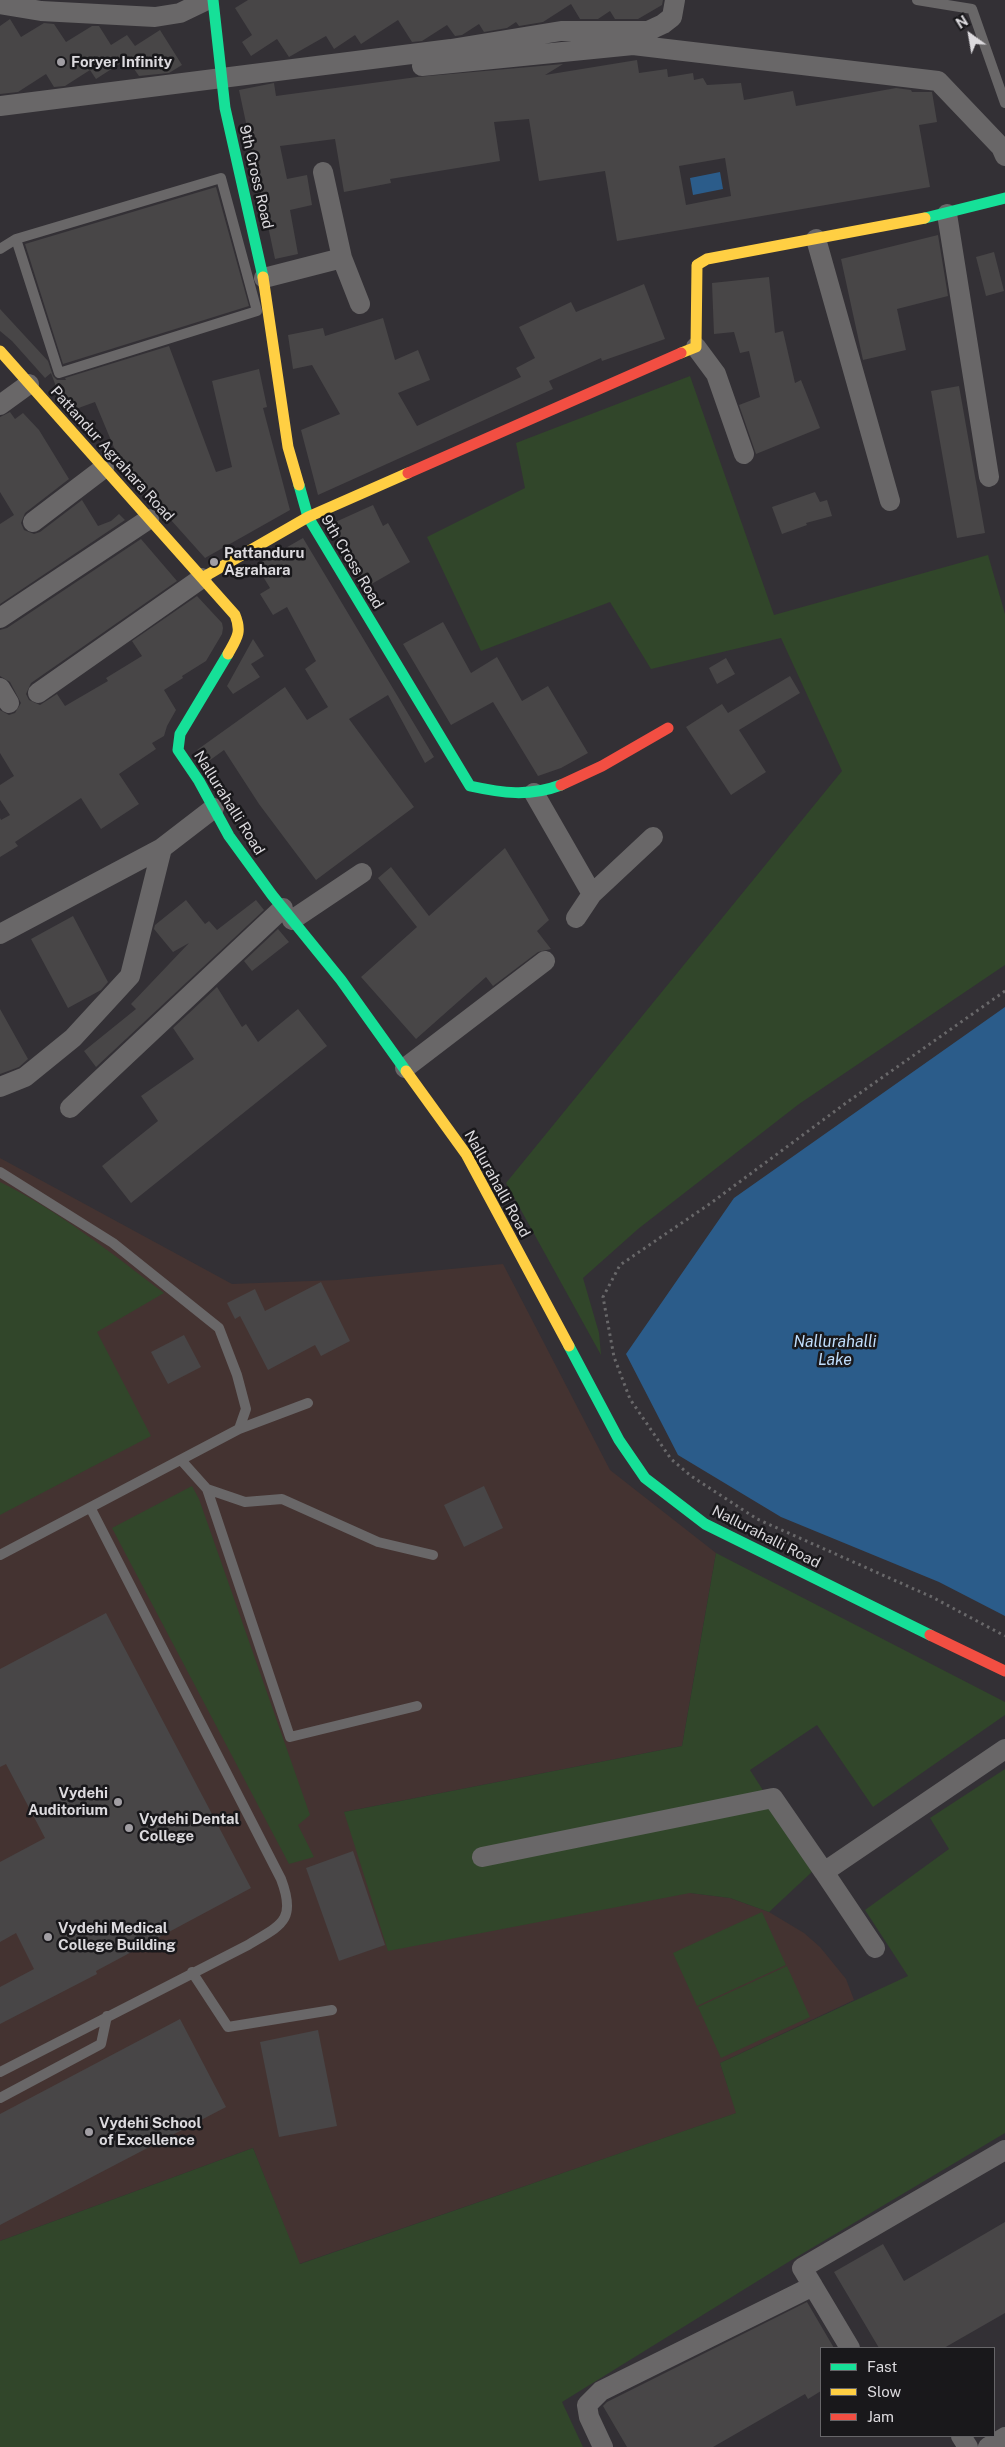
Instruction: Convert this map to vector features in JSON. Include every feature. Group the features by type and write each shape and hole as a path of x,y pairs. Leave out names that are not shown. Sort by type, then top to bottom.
{"street":[{"path":"0,4 41,10 155,17 180,13 207,0"},
{"name":"9th Cross Road","path":"212,0 225,108 264,278 288,447 308,517 470,786 491,790 534,793 562,786 668,728"},
{"path":"0,106 451,49 562,31 648,31 663,24 672,16 675,0"},
{"path":"398,69 633,45 938,81 1001,147 1005,156"},
{"path":"324,172 342,258 360,304"},
{"path":"744,454 716,374 696,347 697,265 707,259 948,214 1005,198"},
{"path":"948,214 989,477"},
{"path":"816,239 890,501"},
{"path":"264,278 342,258"},
{"path":"38,693 202,578 308,517 696,347"},
{"name":"Pattandur Agrahara Road","path":"0,351 202,578"},
{"path":"0,405 29,384"},
{"path":"33,522 104,468"},
{"path":"0,618 149,519"},
{"name":"Nallurahalli Road","path":"202,578 235,615 240,627 236,640 180,734 178,750 229,836 287,914 341,980 466,1154 618,1440 646,1478 705,1524 874,1609 1005,1671"},
{"path":"534,793 592,894"},
{"path":"0,934 162,848 214,808"},
{"path":"576,918 592,894 653,837"},
{"path":"0,1088 25,1077 73,1038 130,976 162,848"},
{"path":"70,1108 287,914 362,873"},
{"path":"405,1068 545,961"},
{"path":"824,1872 1005,1750"},
{"path":"482,1857 773,1798 875,1948"},
{"path":"849,2347 802,2268 1005,2150"},
{"path":"603,2447 589,2417 586,2405 601,2391 813,2286"},
{"path":"988,2447 1005,2437"}],"lane":[{"path":"917,0 972,9 1005,103"},
{"path":"0,249 16,239 221,178 257,311 60,373 16,239"},
{"path":"0,1172 113,1243 219,1328 237,1375 246,1409 239,1429"},
{"path":"0,1555 91,1509 239,1429 308,1403"},
{"path":"181,1460 207,1488 290,1737 417,1706"},
{"path":"207,1488 245,1502 282,1499 378,1542 433,1555"},
{"path":"0,2072 248,1945 282,1925 288,1912 288,1896 281,1879 91,1509"},
{"path":"192,1972 228,2028 332,2010"},
{"path":"0,2098 101,2044 108,2016"}],"path":[{"path":"1005,990 846,1103 711,1203 620,1265 603,1297 614,1356 630,1399 671,1460 691,1476 757,1519 932,1597 1005,1636"}],"shaded area":[{"path":"0,1158 232,1284 337,1280 503,1264 610,1470 716,1553 682,1746 344,1812 690,1893 730,1898 769,1912 804,1933 820,1947 846,1979 854,2000 720,2063 737,2113 299,2264 253,2148 0,2241"}],"green space":[{"path":"690,376 774,615 988,555 1005,614 1005,965 799,1104 638,1229 583,1278 599,1333 601,1355 506,1183 842,771 781,638 651,669 610,602 481,651 427,537 525,488 516,443"},
{"path":"0,1182 64,1219 164,1293 97,1332 151,1436 0,1515"},
{"path":"192,1486 199,1499 310,1815 298,1825 314,1857 289,1864 112,1528"},
{"path":"716,1553 1005,1702 1005,1715 873,1807 817,1725 750,1770 814,1870 769,1912 730,1898 690,1893 388,1951 344,1812 682,1746"},
{"path":"1005,1769 1005,2133 790,2261 562,2402 583,2447 0,2447 0,2241 253,2148 300,2264 736,2113 720,2063 908,1976 865,1910 949,1849 930,1818"},
{"path":"762,1912 786,1965 697,2006 673,1953"},
{"path":"787,1966 810,2017 721,2058 698,2007"}],"water":[{"path":"720,172 723,189 693,195 690,178"},
{"name":"Nallurahalli Lake","path":"1005,1007 1005,1616 939,1582 781,1517 678,1455 626,1354 734,1198"}],"building":[{"path":"248,0 663,0 662,5 638,19 615,19 610,11 598,19 580,19 571,4 543,22 519,26 516,22 507,28 484,32 479,24 462,35 455,36 447,25 422,41 412,42 398,20 361,44 355,35 334,49 326,36 289,57 277,39 251,56 242,42 252,35 235,8"},
{"name":"Foryer Infinity","path":"10,19 21,37 44,23 54,24 66,42 92,26 99,26 111,45 127,35 135,46 160,30 182,65 169,73 139,76 127,59 96,79 90,70 65,86 54,87 46,74 18,92 0,94 0,26"},
{"path":"637,60 639,73 667,69 668,77 693,73 694,80 703,78 707,85 741,83 744,100 793,91 796,106 896,88 911,90 912,92 932,92 937,122 919,125 930,187 617,241 605,171 539,181 529,119 494,122 500,161 390,179 391,183 344,192 335,139 280,146 287,179 307,175 312,205 290,210 298,254 275,259 239,90 274,83 276,96 417,77 563,64 545,75","holes":["725,158 731,196 686,205 679,166"]},
{"path":"216,187 249,306 63,364 25,244"},
{"path":"938,235 948,296 897,309 906,350 863,360 841,259"},
{"path":"994,252 1004,291 986,296 976,257"},
{"path":"769,277 775,333 783,331 795,383 801,380 820,428 756,454 739,405 760,397 749,351 740,353 734,332 714,334 712,283"},
{"path":"644,284 665,339 602,361 601,358 549,381 553,389 318,495 301,430 340,414 312,365 293,369 288,335 323,328 325,336 383,318 395,360 418,350 430,380 398,393 417,426 521,377 516,368 535,358 519,327 571,302 576,312"},
{"path":"0,309 48,361 53,376 57,380 66,380 65,378 169,346 216,472 232,467 212,381 259,369 267,407 263,408 290,510 205,558 136,481 124,460 120,462 95,402 73,410 58,392 51,373 45,378 12,341 0,331"},
{"path":"959,386 985,533 957,538 931,391"},
{"path":"10,412 15,419 23,413 39,430 69,479 25,513 21,523 24,530 34,534 40,532 82,500 98,526 111,521 119,514 125,520 0,604 0,524 14,515 0,492 0,417"},
{"path":"815,492 820,502 827,500 832,516 806,523 807,525 782,534 772,507"},
{"path":"373,505 383,526 388,523 410,562 368,586 331,524"},
{"path":"303,538 434,757 425,763 388,695 349,719 414,807 316,880 259,804 224,750 206,763 197,750 285,687 307,720 328,707 305,669 316,661 287,607 273,615 260,594 270,588 256,565"},
{"path":"141,539 177,581 31,683 26,694 29,700 40,705 57,694 65,706 108,681 106,678 142,656 132,641 197,596 222,623 222,634 206,661 164,690 176,710 164,736 152,743 156,749 119,774 139,804 101,829 81,798 15,842 18,846 0,857 0,818 1,820 10,815 0,800 0,785 14,776 0,753 0,710 9,715 15,713 21,703 10,682 0,676 0,630 7,628"},
{"path":"443,622 471,673 497,657 522,701 548,686 588,753 561,768 538,776 493,702 451,725 403,644"},
{"path":"253,639 264,656 251,664 260,677 233,694 227,686"},
{"path":"726,658 735,674 717,684 709,668"},
{"path":"790,676 800,693 739,730 766,772 731,795 686,727 722,704 728,713"},
{"path":"505,848 549,920 537,931 551,949 538,952 493,986 486,977 416,1039 361,977 417,927 378,878 391,867 429,916"},
{"path":"186,900 205,924 209,921 217,930 256,900 264,910 96,1067 84,1051 136,1009 131,1004 189,943 173,952 154,929 155,925"},
{"path":"73,916 108,982 101,990 68,1008 31,939"},
{"path":"278,929 289,942 252,971 244,961"},
{"path":"217,987 242,1027 246,1024 258,1042 298,1009 327,1046 131,1203 102,1166 158,1121 141,1096 194,1059 173,1028"},
{"path":"0,1009 28,1059 19,1067 0,1074"},
{"path":"321,1282 350,1341 321,1356 315,1345 268,1370 240,1316 235,1319 227,1303 255,1289 265,1311"},
{"path":"184,1335 201,1367 168,1384 151,1352"},
{"path":"484,1486 503,1528 464,1547 444,1505"},
{"name":"Vydehi Dental College","path":"106,1613 251,1888 96,1971 97,1974 0,2024 0,1987 34,1969 16,1933 0,1942 0,1862 45,1838 6,1764 0,1767 0,1669"},
{"path":"353,1851 385,1945 339,1961 306,1868"},
{"name":"Vydehi School of Excellence","path":"180,2019 226,2107 0,2225 0,2114"},
{"path":"318,2030 337,2126 279,2137 260,2042"},
{"path":"1005,2222 1005,2313 946,2347 878,2347 834,2272 883,2244 904,2281"},
{"path":"807,2302 833,2347 820,2347 820,2392 808,2399 805,2394 713,2447 627,2447 603,2406 607,2402"}],"traffic: fast":[{"path":"213,0 225,108 263,277"},
{"path":"925,218 1005,198"},
{"path":"299,485 308,517 470,786 516,793 538,791 561,785"},
{"path":"228,654 180,734 178,750 199,781 229,836 272,895 341,980 406,1071"},
{"path":"569,1346 619,1440 645,1478 705,1524 930,1635"}],"traffic: slow":[{"path":"681,353 696,347 697,265 707,259 925,218"},
{"path":"263,277 288,447 299,485"},
{"path":"0,351 235,615 238,635 228,654"},
{"path":"202,578 308,517 408,473"},
{"path":"406,1071 466,1154 569,1346"}],"traffic: jam":[{"path":"408,473 681,353"},
{"path":"561,785 602,766 668,728"},
{"path":"930,1635 1005,1671"}],"place":[{"name":"Foryer Infinity","path":"61,62"},
{"name":"Pattanduru Agrahara","path":"214,562"},
{"name":"Vydehi Auditorium","path":"118,1802"},
{"name":"Vydehi Dental College","path":"129,1828"},
{"name":"Vydehi Medical College Building","path":"48,1937"},
{"name":"Vydehi School of Excellence","path":"89,2132"}]}
